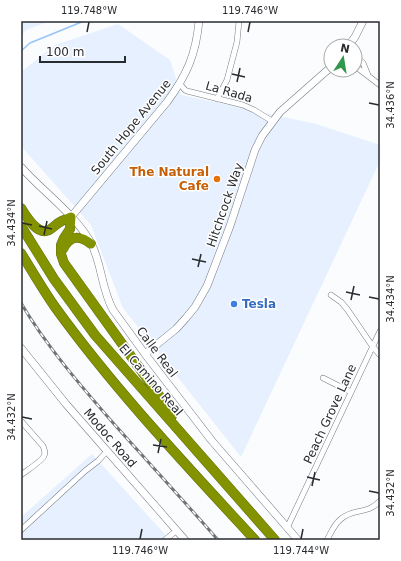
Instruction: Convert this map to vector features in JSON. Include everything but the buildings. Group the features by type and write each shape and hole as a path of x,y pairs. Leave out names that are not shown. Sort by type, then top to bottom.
{"highway":[{"path":"21,208 32,223 38,229 43,231 48,230 71,217"},
{"path":"71,217 70,229 61,245 61,254 64,263 166,405 179,430"},
{"name":"El Camino Real","path":"21,226 54,279 95,335 275,540"},
{"path":"61,254 69,240 75,238 85,239 91,244"},
{"path":"21,253 54,306 113,382 183,462 255,540"}],"street":[{"name":"South Hope Avenue","path":"71,217 167,102 180,84 193,57 199,21"},
{"path":"216,99 227,80 236,42 239,21"},
{"path":"354,38 364,21"},
{"path":"363,64 368,76"},
{"path":"363,72 380,85"},
{"name":"Hitchcock Way","path":"145,354 176,329 195,307 207,286 230,226 255,150 262,136 280,112 323,74"},
{"name":"La Rada","path":"180,84 185,90 188,91 244,105 272,121"},
{"name":"Calle Real","path":"21,167 71,217 91,244 96,254 102,282 109,304 145,354 212,441 298,540"},
{"path":"330,295 341,302 347,309 380,356"},
{"name":"Peach Grove Lane","path":"287,528 380,331"},
{"name":"Modoc Road","path":"21,348 66,404 185,540"},
{"path":"323,378 351,392"},
{"path":"21,422 43,446 45,453 42,458 21,475"},
{"path":"21,530 85,471 98,461 107,451"},
{"path":"327,540 335,524 340,519 353,513 370,509 380,500"},
{"path":"165,540 177,530"}],"shaded area":[{"path":"21,21 50,21 26,30 21,36"},
{"path":"118,24 170,60 181,95 316,124 380,145 380,161 241,457 123,308 91,225 21,146 21,72 55,45"},
{"path":"92,454 170,540 21,540 21,517"}],"waterway":[{"path":"21,51 30,43 84,21"}],"railway":[{"path":"21,303 53,351 77,381 218,540"}],"place":[{"name":"The Natural Cafe","path":"217,179"},
{"name":"Tesla","path":"234,304"}]}
